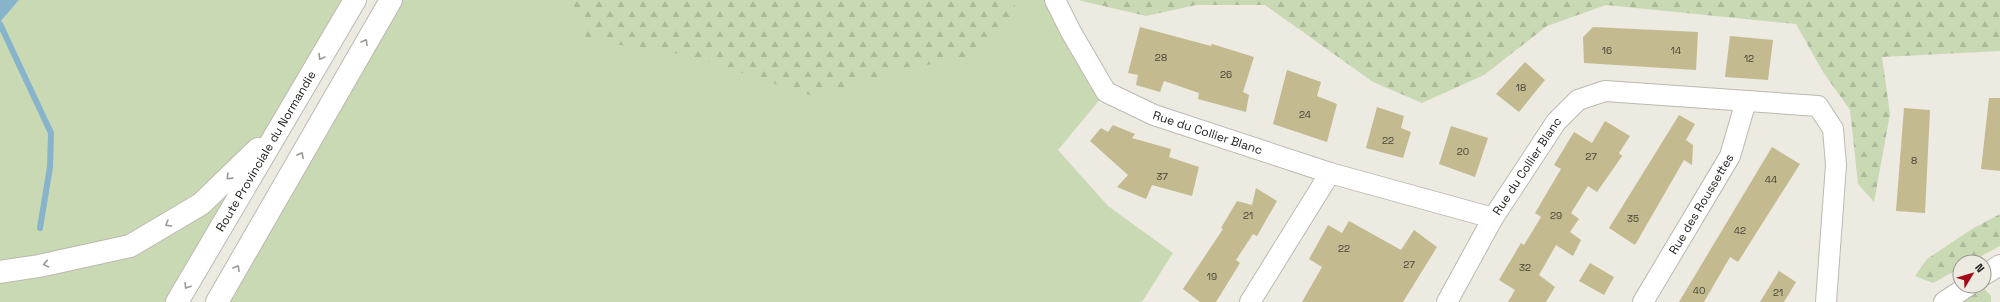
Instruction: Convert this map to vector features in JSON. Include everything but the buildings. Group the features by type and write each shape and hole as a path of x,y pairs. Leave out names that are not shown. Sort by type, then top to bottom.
{"highway":[{"name":"Route Provinciale du Normandie","path":"177,302 355,0"},
{"path":"217,302 390,0"},
{"path":"0,272 39,266 130,246 201,204 277,131"}],"street":[{"name":"Rue du Collier Blanc","path":"1055,0 1070,32 1106,92 1154,115 1330,173 1494,218 1556,122 1578,100 1605,91 1818,106 1833,129 1836,165 1826,302"},
{"name":"Rue des Roussettes","path":"1643,302 1730,156 1746,101"},
{"path":"1250,302 1330,173"},
{"path":"1446,302 1494,218"},
{"path":"1944,302 1956,294"}],"green space":[{"path":"19,0 355,0 177,302 0,302 0,22"},
{"path":"391,0 1055,0 1106,92 1058,150 1108,206 1173,253 1142,302 217,302"},
{"path":"572,0 1014,0 1016,15 978,54 890,73 813,96 687,55 587,40"},
{"path":"1078,0 2000,0 2000,51 1882,57 1890,114 1874,202 1858,184 1850,110 1823,72 1796,24 1606,5 1547,26 1484,75 1422,103 1373,82 1265,5 1196,5 1146,16"},
{"path":"2000,214 2000,246 1985,254 1952,254 1952,272 1933,283 1915,276 1927,259 1972,229"},
{"path":"1956,294 1989,294 1991,296 1991,302 1944,302"}],"water":[{"path":"0,0 19,0 0,22"}],"waterway":[{"path":"0,24 51,133 50,167 40,228"}]}
